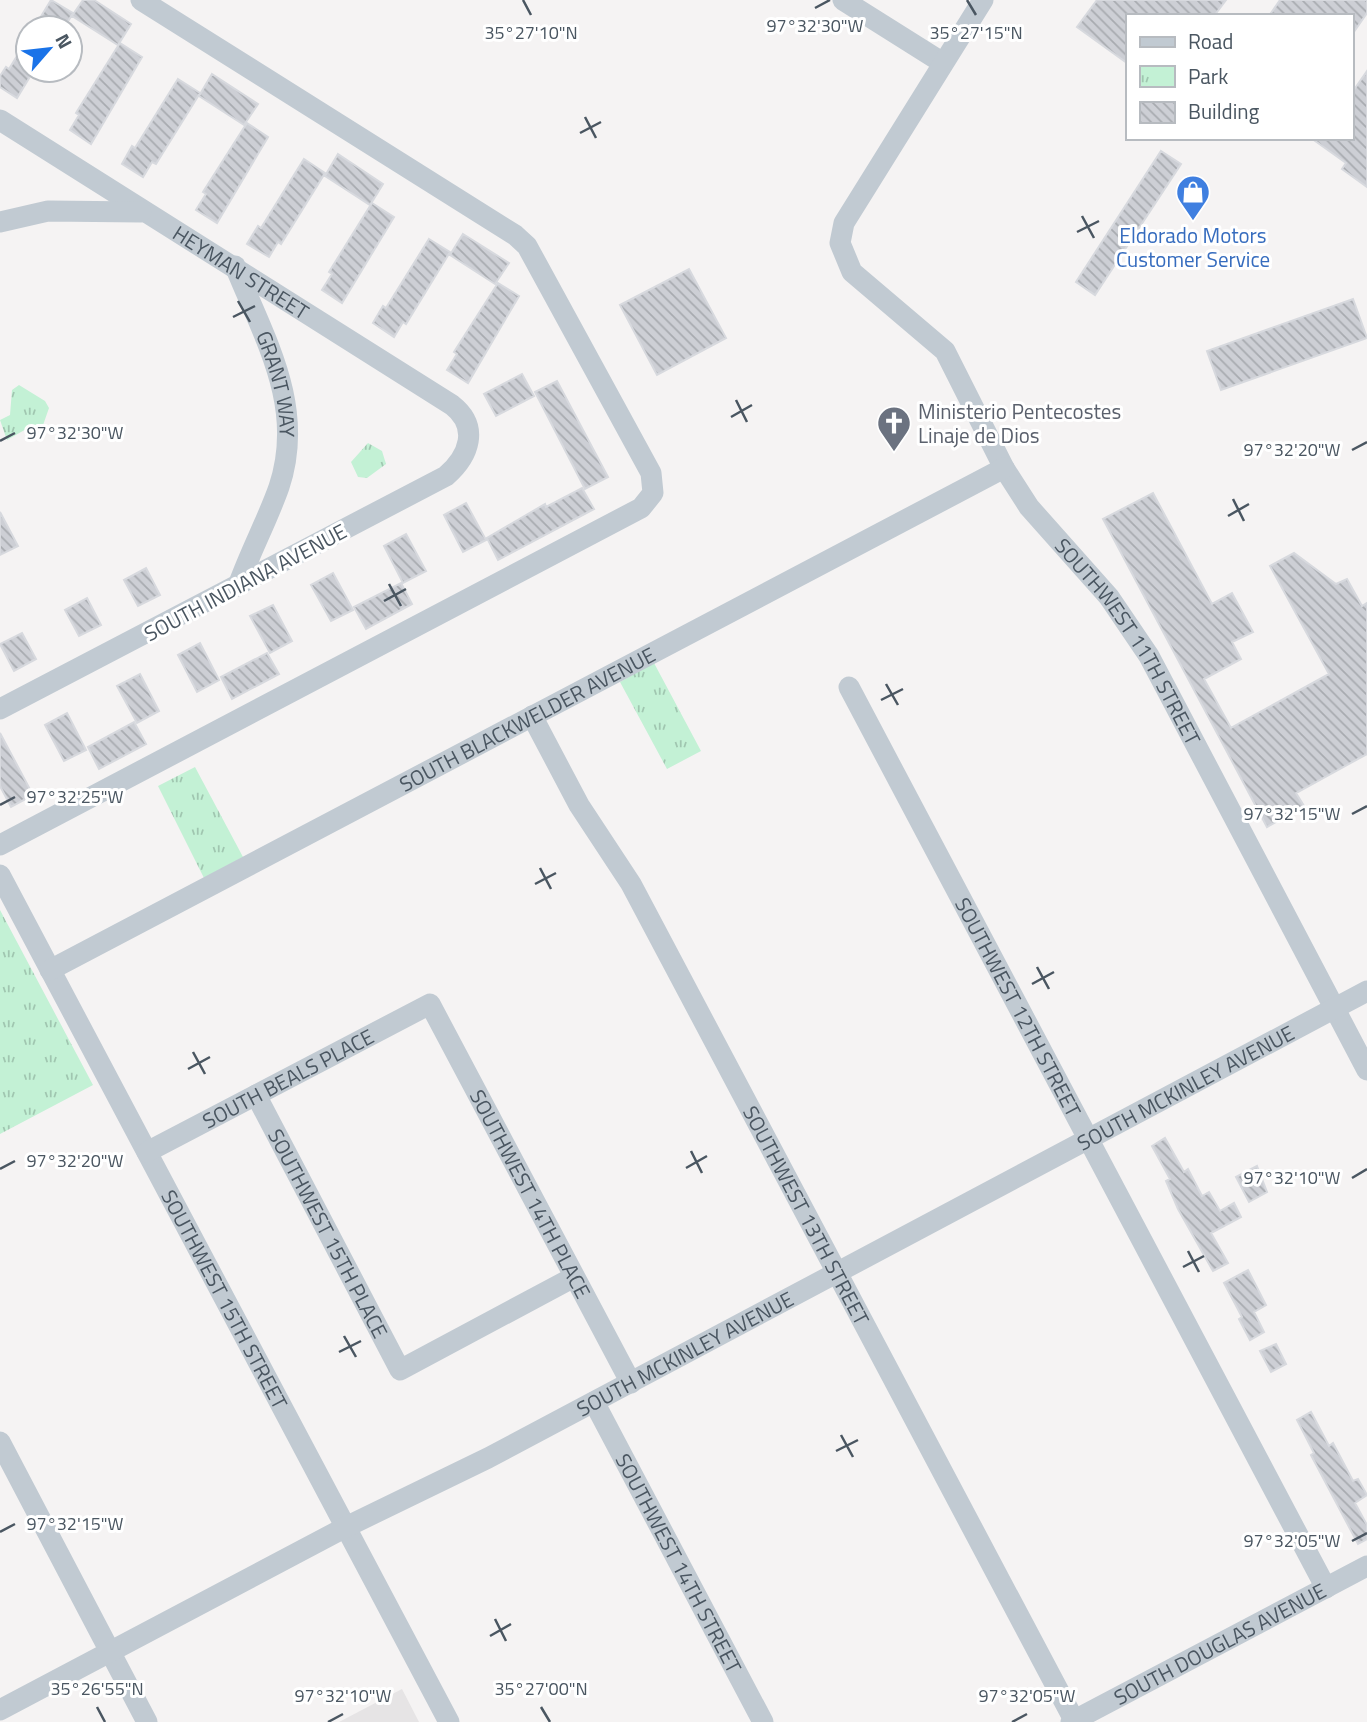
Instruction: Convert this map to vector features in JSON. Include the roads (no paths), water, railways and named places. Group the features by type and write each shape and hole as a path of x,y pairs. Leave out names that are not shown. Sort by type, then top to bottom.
{"street":[{"path":"0,845 641,508 653,493 651,473 527,246 515,235 141,0"},
{"path":"843,0 943,64 984,0"},
{"name":"SOUTHWEST 11TH STREET","path":"943,64 844,223 841,250 852,272 945,351 1004,468 1029,507 1110,597 1149,656 1367,1070"},
{"name":"HEYMAN STREET","path":"0,121 143,212 235,266 452,405 463,416 470,436"},
{"path":"0,222 29,214 76,209 143,212"},
{"name":"GRANT WAY","path":"235,266 276,358 284,400 287,439 280,484 238,586"},
{"name":"SOUTH INDIANA AVENUE","path":"0,709 446,476 465,457 470,436"},
{"name":"SOUTH BLACKWELDER AVENUE","path":"50,970 1004,468"},
{"name":"SOUTHWEST 12TH STREET","path":"849,687 1326,1588"},
{"name":"SOUTHWEST 13TH STREET","path":"532,716 584,813 631,884 1073,1721"},
{"name":"SOUTHWEST 15TH STREET","path":"0,875 449,1722"},
{"name":"SOUTH MCKINLEY AVENUE","path":"0,1710 346,1527 488,1458 631,1383 1367,991"},
{"name":"SOUTH BEALS PLACE","path":"147,1152 430,1004"},
{"name":"SOUTHWEST 14TH PLACE","path":"430,1004 631,1383"},
{"name":"SOUTHWEST 15TH PLACE","path":"256,1095 400,1370 574,1277"},
{"name":"SOUTHWEST 14TH STREET","path":"594,1402 763,1722"},
{"path":"0,1442 147,1722"},
{"name":"SOUTH DOUGLAS AVENUE","path":"1073,1721 1367,1566"}],"place":[{"name":"Eldorado Motors Customer Service","path":"1193,222"},
{"name":"Ministerio Pentecostes Linaje de Dios","path":"894,453"}]}
